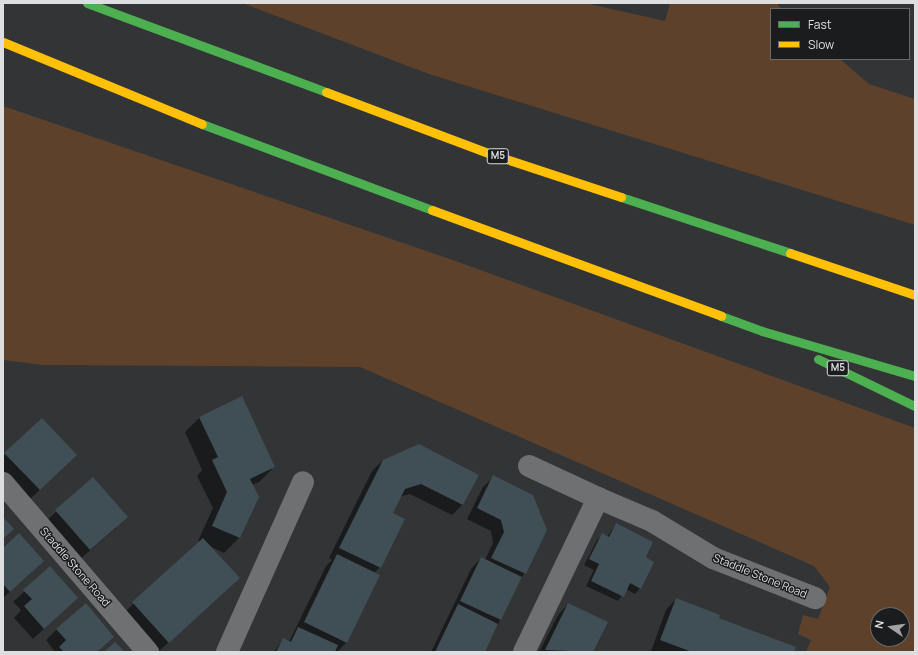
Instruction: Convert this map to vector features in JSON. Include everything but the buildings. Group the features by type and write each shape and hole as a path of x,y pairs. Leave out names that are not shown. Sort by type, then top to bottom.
{"highway":[{"name":"M5","path":"87,3 490,154 915,295"},
{"name":"M5","path":"3,42 251,144 762,331 915,376"},
{"name":"M5","path":"762,331 915,406"}],"street":[{"name":"Staddle Stone Road","path":"529,466 652,521 713,558 815,598"},
{"path":"227,652 303,482"},
{"name":"Staddle Stone Road","path":"3,483 148,652"},
{"path":"524,652 598,498"}],"shaded area":[{"path":"242,3 585,3 665,21 670,3 776,3 781,8 770,8 770,60 841,60 869,84 915,99 915,225 429,74"},
{"path":"3,106 450,259 915,428 915,652 806,652 811,640 798,634 803,615 818,619 830,587 814,566 360,367 42,365 3,360"}],"traffic: fast":[{"path":"87,3 326,92"},
{"path":"202,124 432,210"},
{"path":"621,197 790,253"},
{"path":"721,316 762,331 915,376"},
{"path":"818,359 915,406"}],"traffic: slow":[{"path":"3,42 202,124"},
{"path":"326,92 491,154 621,197"},
{"path":"432,210 721,316"},
{"path":"790,253 915,295"}]}
